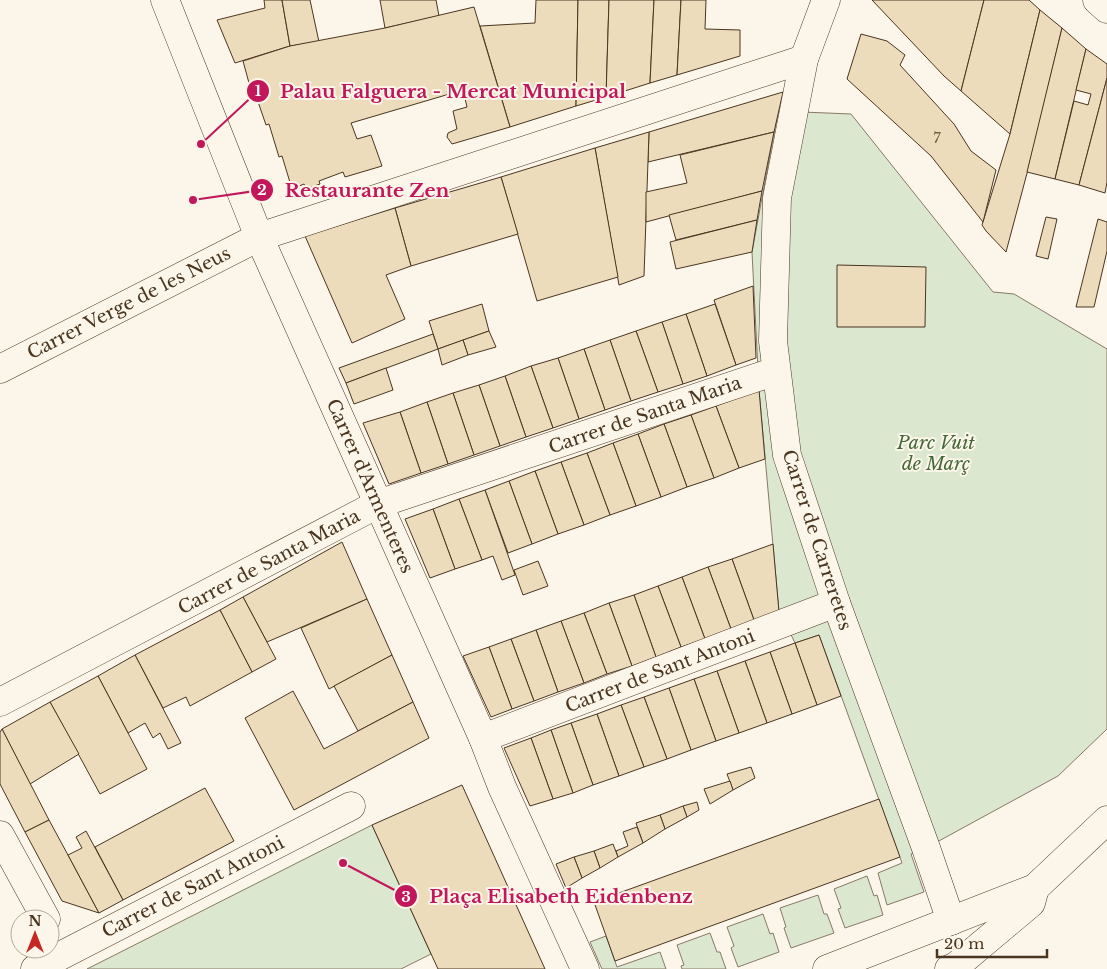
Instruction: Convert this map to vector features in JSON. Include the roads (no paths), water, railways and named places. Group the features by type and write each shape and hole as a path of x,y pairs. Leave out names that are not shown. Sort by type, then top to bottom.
{"street":[{"name":"Carrer d'Armenteres","path":"165,0 259,237 483,738 502,787 585,969"},
{"name":"Carrer de Carreretes","path":"826,0 804,59 777,198 772,335 787,455 836,603 926,848 950,921"},
{"path":"1097,0 1107,9"},
{"name":"Carrer Verge de les Neus","path":"0,369 259,237 804,59"},
{"name":"Carrer de Santa Maria","path":"0,702 378,504 776,371"},
{"name":"Carrer de Sant Antoni","path":"483,738 836,603"},
{"name":"Carrer de Sant Antoni","path":"35,969 351,806"},
{"path":"827,969 1035,888 1107,820"},
{"path":"0,835 41,909"},
{"path":"949,969 956,966 1031,903 1035,888"},
{"path":"60,944 65,953"}],"place":[{"name":"Palau Falguera - Mercat Municipal","path":"201,144"},
{"name":"Restaurante Zen","path":"193,200"},
{"name":"Plaça Elisabeth Eidenbenz","path":"343,863"}],"park label":[{"name":"Parc Vuit de Març","path":"936,453"}]}
